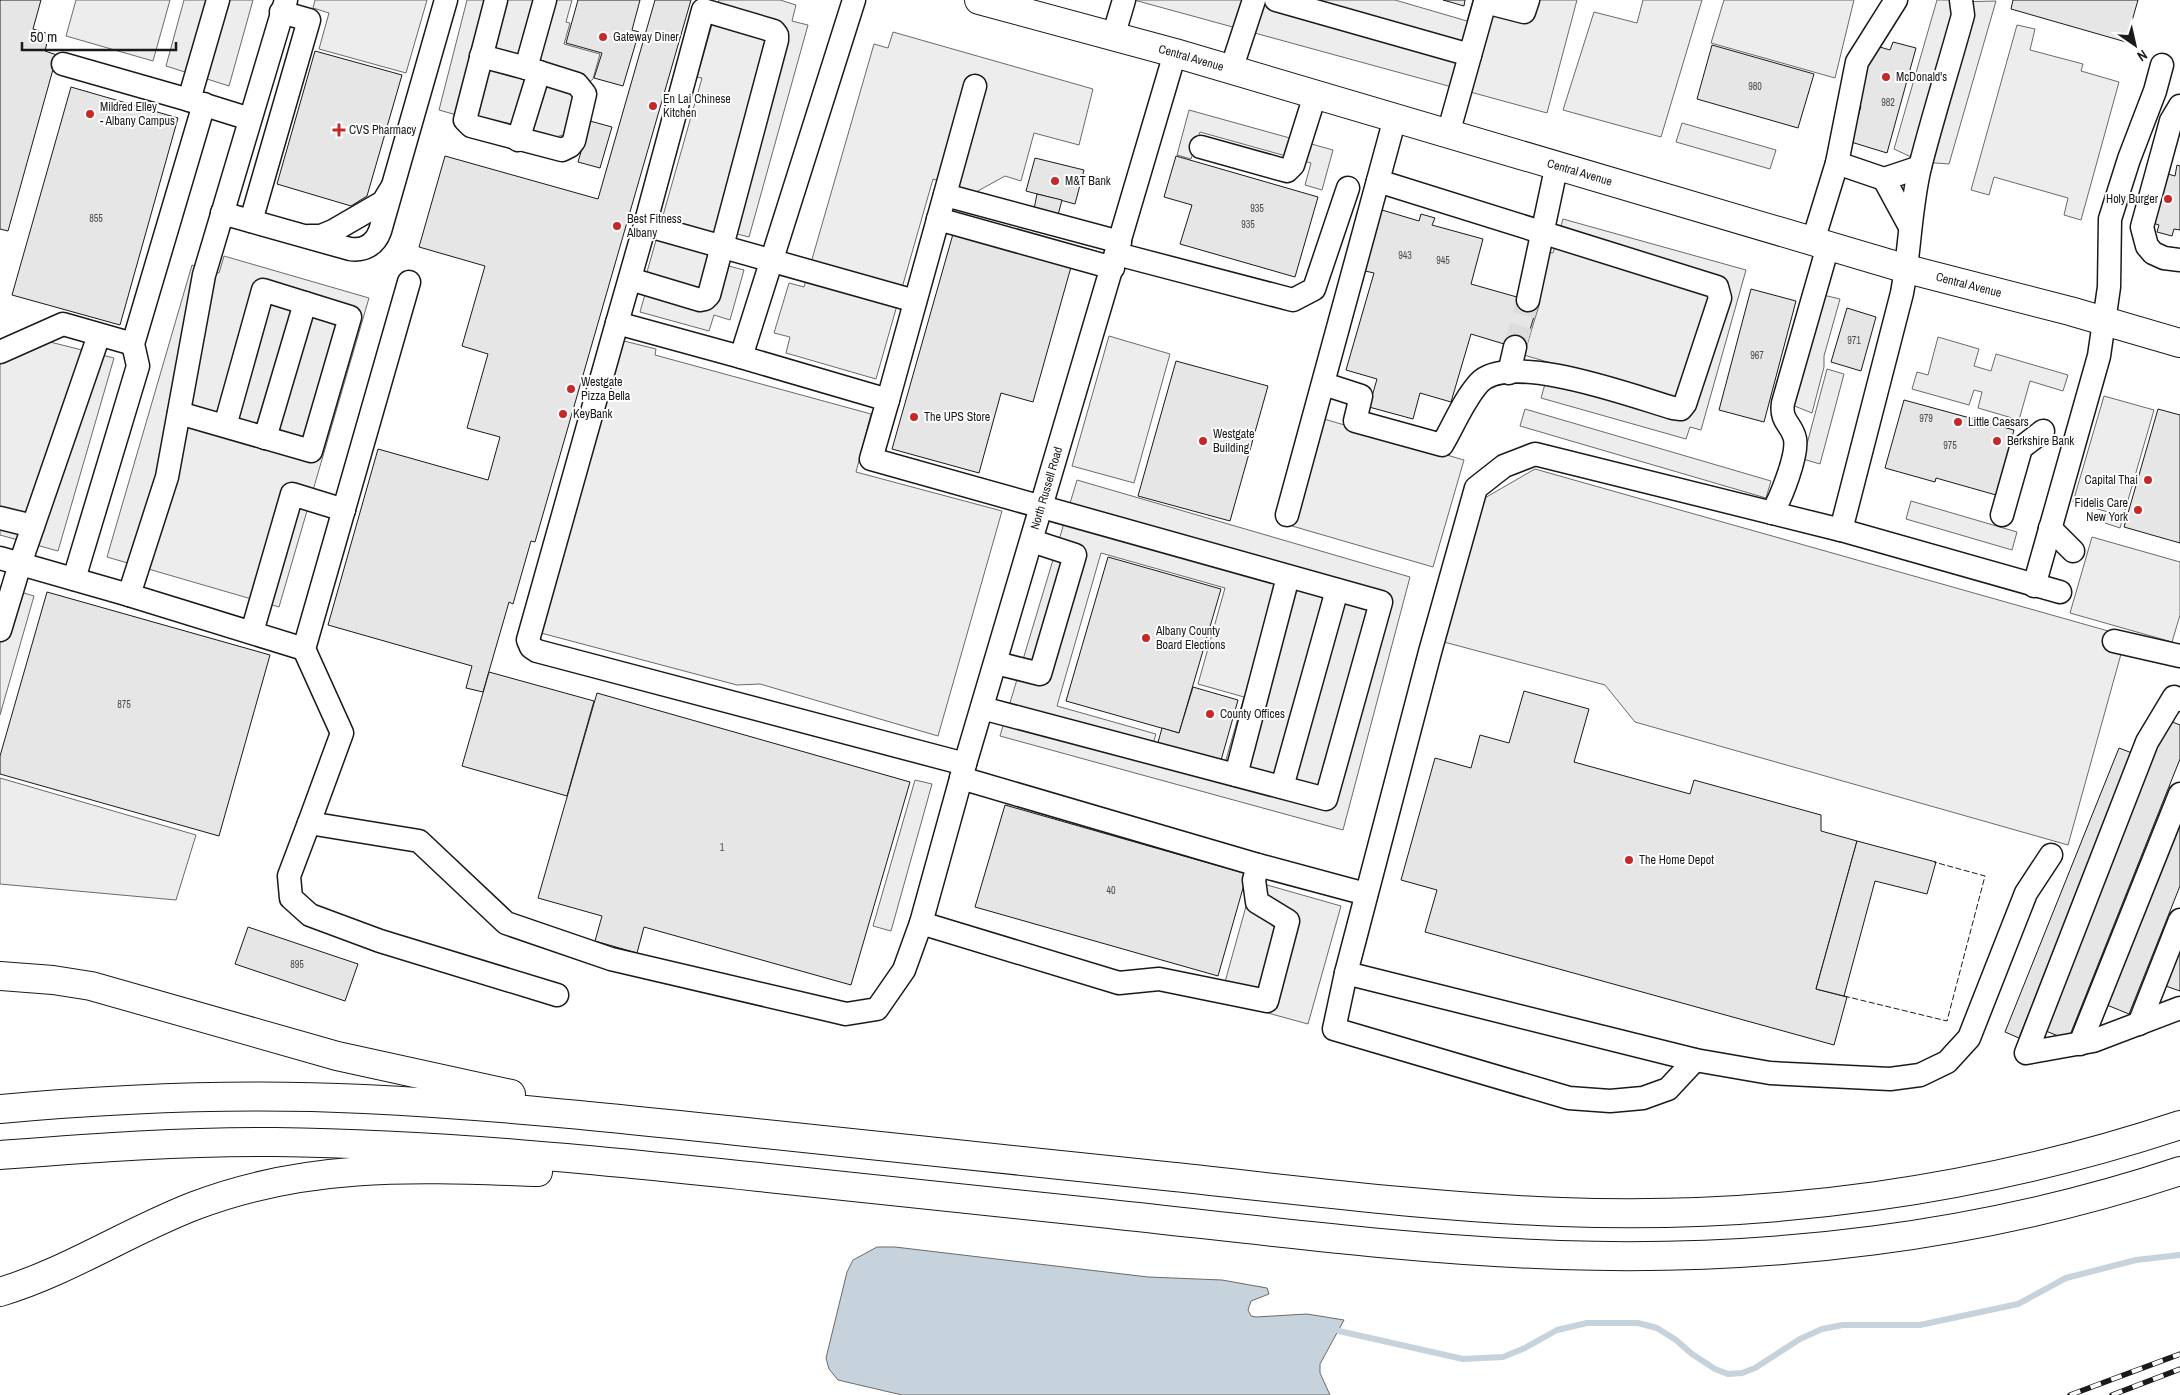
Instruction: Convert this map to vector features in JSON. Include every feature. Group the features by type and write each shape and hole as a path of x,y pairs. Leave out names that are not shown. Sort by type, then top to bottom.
{"main road":[{"name":"Central Avenue","path":"979,0 1176,53 1448,134 1557,164 1906,269 2070,311 2180,343"},
{"path":"0,976 53,980 90,986 337,1056 640,1121"},
{"path":"0,1110 82,1102 268,1096 453,1104 640,1121 1417,1202 1562,1212 1635,1213 1707,1212 1771,1207 1923,1190 2065,1159 2135,1140 2180,1125"},
{"path":"0,1155 176,1143 269,1142 359,1144 544,1155 1413,1245 1561,1255 1635,1256 1784,1249 1930,1232 2075,1201 2180,1170"},
{"path":"0,1292 52,1274 151,1224 194,1206 238,1191 327,1174 410,1168 787,1180"}],"lane":[{"path":"74,579 138,366 133,344 197,102 218,0"},
{"path":"222,213 354,250 368,246 376,240 380,232 446,0"},
{"path":"481,56 577,84 583,90 585,99 575,138 570,146 562,150 518,140 471,126 465,120 481,56 496,0"},
{"path":"518,140 545,0"},
{"path":"741,357 773,261 854,0"},
{"path":"1113,36 1124,0"},
{"path":"1231,70 1254,0"},
{"path":"1276,0 1470,55"},
{"path":"1448,134 1484,2 1524,12 1528,0"},
{"path":"1772,512 1781,497 1796,446 1794,436 1783,418 1783,403 1821,244 1857,62 1896,0"},
{"path":"1841,530 1906,269 1909,225 1920,167 1963,15 1961,0"},
{"path":"630,279 703,299 709,293 777,37 772,30 704,5 630,279 528,635 529,645 537,651 963,771 1258,865 1366,894"},
{"path":"129,595 167,477 204,275 283,6 309,20 251,221"},
{"name":"North Russell Road","path":"309,823 419,841 506,923 611,958 846,1014 877,1009 904,970 921,923 963,771 1176,53"},
{"path":"63,64 250,119"},
{"path":"2034,586 2099,356 2109,287 2110,219 2128,159 2152,100 2162,65"},
{"path":"975,86 872,459 1381,602 1326,799 982,708"},
{"path":"1201,147 1287,171 1293,165 1315,94"},
{"path":"2180,106 2171,121 2142,227 2147,246 2153,253 2161,258 2180,260"},
{"path":"1287,515 1395,118"},
{"path":"1838,163 1884,179 1920,167"},
{"path":"1528,300 1557,164"},
{"path":"1884,179 1909,225"},
{"path":"1324,384 1361,396 1355,421 1442,445 1460,411 1480,382 1500,373 1555,374 1681,409 1686,404 1720,298 1718,287 1378,181"},
{"path":"303,236 321,236 333,232 383,202 394,183"},
{"path":"938,219 1117,254 1293,300 1314,289 1348,188"},
{"path":"945,195 1097,235 1117,254"},
{"path":"645,225 721,248 915,301"},
{"path":"409,282 304,649 342,733 289,876 291,898 310,915 380,941 557,995"},
{"path":"178,413 310,451 350,317 263,290 225,426"},
{"path":"265,438 305,303"},
{"path":"617,323 888,400"},
{"path":"0,352 63,324 133,344"},
{"path":"0,630 10,561 33,526 99,335"},
{"path":"1509,373 1516,347"},
{"path":"2002,515 2021,448 2043,431"},
{"path":"1695,1060 1668,1089 1643,1098 1610,1101 1569,1098 1334,1029 1366,894 1476,488 1504,466 1534,454 1841,530 2060,592"},
{"path":"252,632 292,494 344,510"},
{"path":"0,518 33,526"},
{"path":"2050,528 2073,551"},
{"path":"996,663 1040,674 1075,555 1032,542"},
{"path":"10,561 129,595 304,649"},
{"path":"1236,775 1288,576"},
{"path":"1282,787 1337,590"},
{"path":"2114,641 2180,656"},
{"path":"2180,700 2174,697 2147,742 2026,1053 2093,1041 2180,1008"},
{"path":"2080,1044 2180,794"},
{"path":"1346,973 1695,1060 1770,1073 1890,1079 1920,1075 1947,1062 1969,1038 2026,893 2051,855"},
{"path":"921,923 1119,982 1159,979 1267,1000 1288,921 1257,902 1254,880 1258,865"},
{"path":"2139,1024 2180,920"}],"shaded area":[{"path":"76,0 170,0 153,61 66,36"},
{"path":"184,0 253,0 229,86 166,66"},
{"path":"315,0 427,0 406,73 319,49 329,13 313,8"},
{"path":"467,0 572,0 566,22 570,23 564,44 600,54 593,79 574,95 563,135 545,140 439,110"},
{"path":"719,0 780,0 796,5 792,21 808,25 749,237 733,233 725,265 744,270 730,320 714,315 709,331 640,312 651,273 647,272 702,78 697,77"},
{"path":"1134,0 1395,0 1467,21 1473,0 1577,0 1547,113"},
{"path":"1643,0 1702,0 1661,137 1563,110 1594,12 1637,23"},
{"path":"1724,0 1854,0 1835,78 1711,43"},
{"path":"1937,0 1951,0 1954,2 1996,1 1949,164 1922,162 1894,149"},
{"path":"2017,25 2035,29 2030,50 2083,64 2081,71 2119,82 2081,220 2064,215 2068,198 1994,177 1989,195 1971,190"},
{"path":"893,32 1093,89 1079,145 1034,133 1021,181 1005,176 976,192 933,179 876,379 786,353 790,337 774,333 789,283 804,287 874,44 888,48"},
{"path":"1189,110 1333,150 1322,190 1305,185 1311,163 1200,132 1191,159 1177,155"},
{"path":"1682,123 1776,150 1770,169 1676,142"},
{"path":"1563,219 1746,270 1701,430 1690,427 1686,439 1541,398 1551,363 1524,355 1540,302 1523,297 1537,249 1553,253"},
{"path":"224,256 369,298 279,607 107,557 192,265 219,273"},
{"path":"1823,295 1840,299 1824,356 1824,367 1812,413 1792,405"},
{"path":"1109,336 1170,354 1134,483 1072,466"},
{"path":"1938,337 1979,349 1974,366 1991,371 1996,354 2068,375 2063,391 2030,381 2019,420 1978,408 1982,392 1974,390 1969,405 1912,389 1917,372 1928,375"},
{"path":"624,341 656,349 655,355 871,414 856,472 1002,511 938,736 760,684 737,685 541,633"},
{"path":"50,342 114,358 58,551 0,535 0,359"},
{"path":"1827,369 1844,374 1820,464 1803,459"},
{"path":"2104,396 2154,410 2120,528 2105,523 2108,512 2073,502"},
{"path":"1525,409 1771,481 1766,498 1520,426"},
{"path":"1324,419 1464,460 1433,567 1292,526"},
{"path":"1535,469 2126,636 2068,845 1635,722 1605,685 1444,642 1483,499"},
{"path":"1077,480 1410,577 1343,830 1000,736","holes":["1101,553 1225,588 1198,684 1244,697 1223,770 1151,750 1156,734 1057,706"]},
{"path":"1911,501 2017,532 2012,550 1906,519"},
{"path":"2092,537 2180,562 2180,615 2172,642 2070,613"},
{"path":"0,586 34,596 0,715"},
{"path":"0,778 196,835 176,900 0,884"},
{"path":"915,780 932,784 891,931 873,926"},
{"path":"1253,881 1341,906 1308,1024 1220,1000"},
{"path":"877,1247 895,1247 1148,1277 1222,1280 1267,1288 1269,1294 1251,1301 1248,1310 1251,1316 1307,1314 1344,1320 1320,1364 1320,1373 1330,1395 902,1395 838,1380 829,1369 826,1358 847,1272 853,1260"}],"building":[{"path":"0,0 41,0 33,29 49,34 45,51 57,55 8,231 0,229"},
{"name":"Gateway Diner","path":"578,0 640,0 632,30 639,32 623,86 594,78 602,53 566,43"},
{"path":"655,0 691,0 535,542 531,541 513,604 509,602 483,692 466,688 472,666 328,625 378,449 488,480 500,437 467,428 488,354 462,346 485,266 419,247 445,156 598,199"},
{"path":"1443,0 1465,0 1464,6"},
{"path":"2013,0 2138,0 2126,42 2011,9"},
{"name":"McDonald's","path":"1893,42 1916,48 1887,153 1851,142 1861,106 1856,105 1873,45 1890,50"},
{"path":"1712,45 1814,74 1798,128 1697,99"},
{"name":"CVS Pharmacy","path":"315,51 402,75 367,196 351,206 277,184"},
{"path":"71,87 178,118 120,325 12,295"},
{"path":"590,121 612,127 600,168 578,162"},
{"path":"1176,156 1318,197 1295,277 1180,244 1192,205 1164,197"},
{"name":"M&T Bank","path":"1035,158 1084,170 1075,204 1026,191"},
{"name":"Holy Burger","path":"2177,165 2180,166 2180,230 2174,229 2172,236 2157,232 2159,225 2150,222 2164,173 2175,176"},
{"path":"1037,194 1062,200 1058,215 1034,209"},
{"path":"1382,210 1419,221 1421,214 1435,218 1432,225 1483,239 1471,284 1538,303 1524,350 1471,334 1451,402 1420,393 1413,419 1369,407 1377,379 1346,370 1374,273 1365,271"},
{"path":"953,234 1071,267 1033,402 1001,393 979,473 892,449"},
{"path":"1751,289 1796,301 1764,422 1719,410"},
{"path":"1847,308 1876,317 1861,371 1831,362"},
{"name":"Westgate Building","path":"1176,361 1268,386 1230,521 1138,496"},
{"path":"1904,400 2014,430 1996,495 1936,478 1935,482 1885,468"},
{"path":"2158,409 2180,415 2180,543 2124,527"},
{"name":"Albany County Board Elections","path":"1108,557 1221,589 1179,733 1066,701"},
{"path":"47,592 270,655 219,836 0,774 0,756"},
{"path":"489,672 594,701 567,796 462,766"},
{"name":"County Offices","path":"1193,687 1238,700 1220,764 1157,746 1162,728 1179,733"},
{"name":"The Home Depot","path":"1524,691 1589,709 1574,762 1690,794 1694,780 1821,815 1821,831 1857,841 1816,989 1847,997 1834,1045 1425,932 1437,890 1401,880 1435,758 1471,768 1480,735 1509,743"},
{"path":"597,693 910,782 851,985 644,927 637,953 595,941 602,916 538,898"},
{"path":"2165,719 2180,725 2180,759 2068,1040 2041,1029"},
{"path":"2119,748 2132,753 2019,1038 2005,1032"},
{"path":"1005,805 1247,874 1218,976 975,907"},
{"path":"2180,808 2180,886 2129,1014 2102,1003"},
{"path":"1857,841 1936,862 1927,894 1875,881 1844,996 1816,989"},
{"path":"248,927 358,964 345,1001 235,964"},
{"path":"2180,935 2180,991 2160,984"}],"waterway":[{"path":"1339,1331 1463,1359 1503,1357 1525,1348 1557,1330 1587,1323 1638,1323 1657,1328 1715,1369 1728,1374 1742,1373 1755,1368 1800,1339 1822,1329 1843,1325 1920,1325 2018,1304 2066,1278 2136,1260 2180,1255"}],"tunnel":[{"path":"1515,347 1528,300"}],"railway":[{"path":"2070,1395 2180,1354"},
{"path":"2112,1395 2180,1369"}],"fence":[{"path":"1844,996 1947,1021 1985,876 1934,862"}],"place":[{"name":"Gateway Diner","path":"603,37"},
{"name":"McDonald's","path":"1886,77"},
{"name":"En Lai Chinese Kitchen","path":"653,106"},
{"name":"Mildred Elley - Albany Campus","path":"90,114"},
{"name":"CVS Pharmacy","path":"339,130"},
{"name":"M&T Bank","path":"1055,181"},
{"name":"Holy Burger","path":"2168,199"},
{"name":"Best Fitness Albany","path":"617,226"},
{"name":"Westgate Pizza Bella","path":"571,389"},
{"name":"KeyBank","path":"563,414"},
{"name":"The UPS Store","path":"914,417"},
{"name":"Little Caesars","path":"1958,422"},
{"name":"Westgate Building","path":"1203,441"},
{"name":"Berkshire Bank","path":"1997,441"},
{"name":"Capital Thai","path":"2148,480"},
{"name":"Fidelis Care New York","path":"2138,510"},
{"name":"Albany County Board Elections","path":"1146,638"},
{"name":"County Offices","path":"1210,714"},
{"name":"The Home Depot","path":"1629,860"}]}
